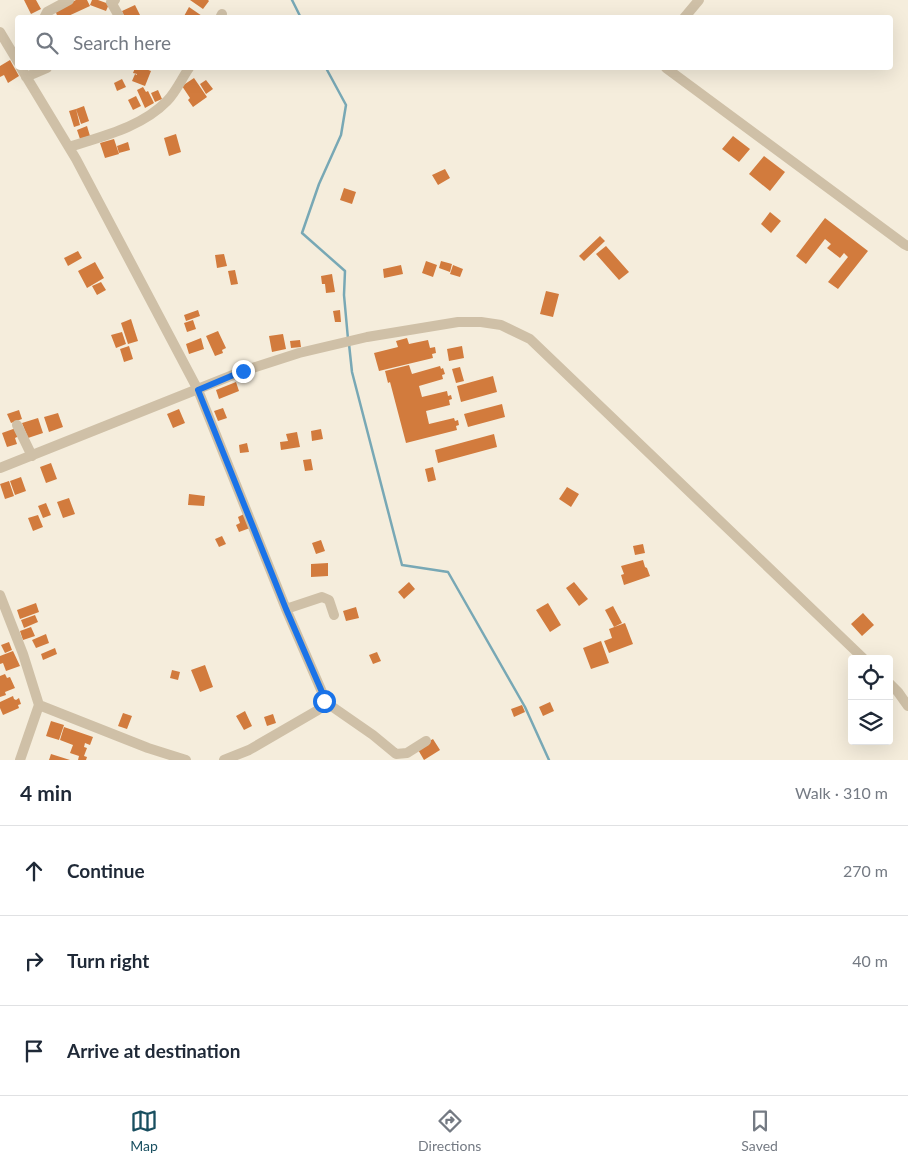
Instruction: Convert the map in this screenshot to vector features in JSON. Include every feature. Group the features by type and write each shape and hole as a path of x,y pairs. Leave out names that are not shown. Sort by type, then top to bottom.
{"street":[{"path":"46,15 47,12 69,0"},
{"path":"115,0 111,2 118,15"},
{"path":"686,15 699,0"},
{"path":"0,32 15,57"},
{"path":"69,147 132,126 155,112 169,99 188,70"},
{"path":"669,70 908,246"},
{"path":"24,72 69,147 198,390 286,609 322,692 324,701 373,735 396,754 407,752 426,741"},
{"path":"0,468 243,371 299,353 367,337 458,322 481,322 501,325 530,339 860,655"},
{"path":"17,425 32,456"},
{"path":"0,595 23,654 39,705 20,760"},
{"path":"286,609 322,597 329,600 334,615"},
{"path":"893,687 908,706"},
{"path":"224,760 250,750 318,710 324,701"},
{"path":"39,705 148,748 186,760"}],"building":[{"path":"24,0 36,0 41,9 31,14"},
{"path":"76,0 87,0 90,6 70,15 57,15 55,10"},
{"path":"92,0 109,4 106,11 90,5"},
{"path":"190,0 208,0 209,1 203,9"},
{"path":"135,5 140,15 124,15 122,11"},
{"path":"189,7 201,15 185,15"},
{"path":"10,60 19,76 8,83 4,75 0,77 0,66"},
{"path":"134,70 151,71 145,86 132,81 135,74 137,75 137,74 133,73"},
{"path":"194,78 207,97 193,107 188,100 190,98 182,86"},
{"path":"122,79 126,87 117,91 114,83"},
{"path":"206,80 213,89 206,94 200,84"},
{"path":"143,87 146,92 148,91 154,103 145,108 137,90"},
{"path":"158,90 162,99 155,102 151,93"},
{"path":"136,96 141,106 133,110 128,100"},
{"path":"84,106 89,121 81,124 76,109"},
{"path":"76,109 80,125 74,127 69,111"},
{"path":"87,126 90,136 80,139 77,130"},
{"path":"176,134 181,152 169,156 164,138"},
{"path":"733,136 750,149 739,162 722,149"},
{"path":"114,139 119,154 105,158 100,143"},
{"path":"128,142 130,150 119,153 117,146"},
{"path":"764,156 785,172 770,191 749,174"},
{"path":"445,169 450,178 438,185 432,175"},
{"path":"344,188 356,192 352,204 340,200"},
{"path":"770,212 781,221 771,233 761,224"},
{"path":"825,218 868,251 838,289 828,282 848,257 844,253 840,258 827,248 831,244 825,239 806,264 796,256"},
{"path":"600,236 605,241 584,261 579,256"},
{"path":"606,246 629,272 619,280 596,254"},
{"path":"78,251 82,258 68,266 64,258"},
{"path":"224,254 227,266 217,268 215,255"},
{"path":"426,261 437,265 433,277 422,273"},
{"path":"441,261 452,264 450,272 439,268"},
{"path":"95,262 104,278 87,288 78,271"},
{"path":"401,265 403,274 384,278 383,269"},
{"path":"453,265 463,269 460,277 450,274"},
{"path":"235,270 238,284 231,285 228,271"},
{"path":"332,274 335,292 326,293 325,284 322,284 321,276"},
{"path":"101,282 106,290 97,295 92,286"},
{"path":"546,291 559,294 553,317 540,314"},
{"path":"198,310 200,316 186,321 184,315"},
{"path":"340,310 341,322 335,322 333,311"},
{"path":"131,319 138,341 128,344 121,323"},
{"path":"193,320 196,329 187,332 184,323"},
{"path":"218,331 226,348 222,350 223,353 215,356 206,336"},
{"path":"122,332 126,344 116,348 111,335"},
{"path":"283,334 286,349 272,352 269,336"},
{"path":"201,338 204,349 189,354 186,344"},
{"path":"407,338 409,344 428,340 430,348 435,347 436,353 432,354 433,358 379,371 374,353 398,347 396,341"},
{"path":"300,340 301,347 291,348 290,341"},
{"path":"129,346 133,359 124,362 120,349"},
{"path":"462,346 464,358 449,361 447,349"},
{"path":"409,365 412,374 440,366 441,369 443,368 445,374 442,375 443,379 419,386 422,397 447,391 448,396 451,395 450,405 426,411 429,424 454,418 455,421 458,420 457,430 406,443 390,382 388,383 385,371"},
{"path":"460,367 464,381 456,383 452,369"},
{"path":"493,376 497,392 461,402 457,386"},
{"path":"236,382 239,391 219,399 216,390"},
{"path":"502,404 505,417 468,427 464,414"},
{"path":"223,408 227,418 218,421 214,411"},
{"path":"179,409 185,423 173,428 167,414"},
{"path":"19,410 22,419 11,423 7,414"},
{"path":"58,413 63,427 49,432 44,417"},
{"path":"38,418 43,433 28,438 22,423"},
{"path":"16,428 19,436 15,438 17,444 7,447 2,433"},
{"path":"321,429 323,439 312,441 311,431"},
{"path":"297,432 300,447 281,450 280,442 288,441 286,434"},
{"path":"494,434 497,447 438,463 435,450"},
{"path":"247,443 249,452 240,453 239,445"},
{"path":"311,459 313,470 305,471 303,460"},
{"path":"51,463 57,479 46,483 40,467"},
{"path":"433,467 436,480 428,482 425,469"},
{"path":"21,477 26,491 15,495 10,481"},
{"path":"9,481 14,496 5,499 0,484"},
{"path":"567,487 579,494 571,507 559,499"},
{"path":"189,494 205,496 204,506 188,505"},
{"path":"69,498 75,514 63,518 57,502"},
{"path":"46,503 51,515 43,518 38,506"},
{"path":"246,513 250,528 239,532 236,525 240,523 238,517"},
{"path":"38,515 43,527 33,531 28,518"},
{"path":"222,536 226,544 219,547 215,539"},
{"path":"321,540 325,551 316,554 312,543"},
{"path":"643,544 645,553 635,555 633,546"},
{"path":"643,560 650,576 624,585 621,575 624,574 621,566"},
{"path":"328,563 328,576 311,577 311,564"},
{"path":"409,582 415,589 404,599 398,592"},
{"path":"574,582 588,599 579,606 566,588"},
{"path":"36,603 39,612 20,619 17,610"},
{"path":"548,603 561,625 550,632 536,610"},
{"path":"613,606 622,623 614,627 605,610"},
{"path":"356,607 359,618 346,621 343,611"},
{"path":"863,613 874,625 862,636 851,624"},
{"path":"35,615 38,622 24,628 21,620"},
{"path":"625,623 633,644 609,653 604,641 612,638 609,629"},
{"path":"31,627 35,636 23,640 20,631"},
{"path":"46,634 49,643 36,648 32,640"},
{"path":"601,641 609,663 591,669 583,648"},
{"path":"9,642 12,650 5,653 1,645"},
{"path":"55,648 57,654 43,660 41,654"},
{"path":"13,651 20,666 6,671 3,663 0,664 0,656"},
{"path":"377,652 381,661 373,664 369,655"},
{"path":"205,665 213,687 200,692 191,670"},
{"path":"172,670 180,672 178,680 170,678"},
{"path":"5,674 7,678 10,677 15,688 5,692 6,695 0,697 0,676"},
{"path":"13,696 16,700 19,698 21,704 18,705 19,708 3,715 0,702"},
{"path":"550,702 554,711 543,716 539,707"},
{"path":"522,705 525,712 514,717 511,709"},
{"path":"245,711 252,726 244,730 236,716"},
{"path":"123,713 132,716 127,729 118,726"},
{"path":"273,714 276,723 267,726 264,717"},
{"path":"51,721 64,725 59,740 46,736"},
{"path":"64,727 93,737 90,745 85,743 84,747 87,748 84,756 87,757 86,760 78,760 79,756 70,753 73,745 60,740"},
{"path":"433,739 440,750 424,760 417,748"},
{"path":"51,754 70,760 49,760"}],"waterway":[{"path":"292,0 300,15"},
{"path":"327,70 346,105 341,135 319,184 302,233 345,271 344,295 348,339"},
{"path":"349,344 352,372 402,565 448,572 525,707 549,760"}],"route":[{"path":"243,371 198,390 286,609 322,692 324,701"}]}
